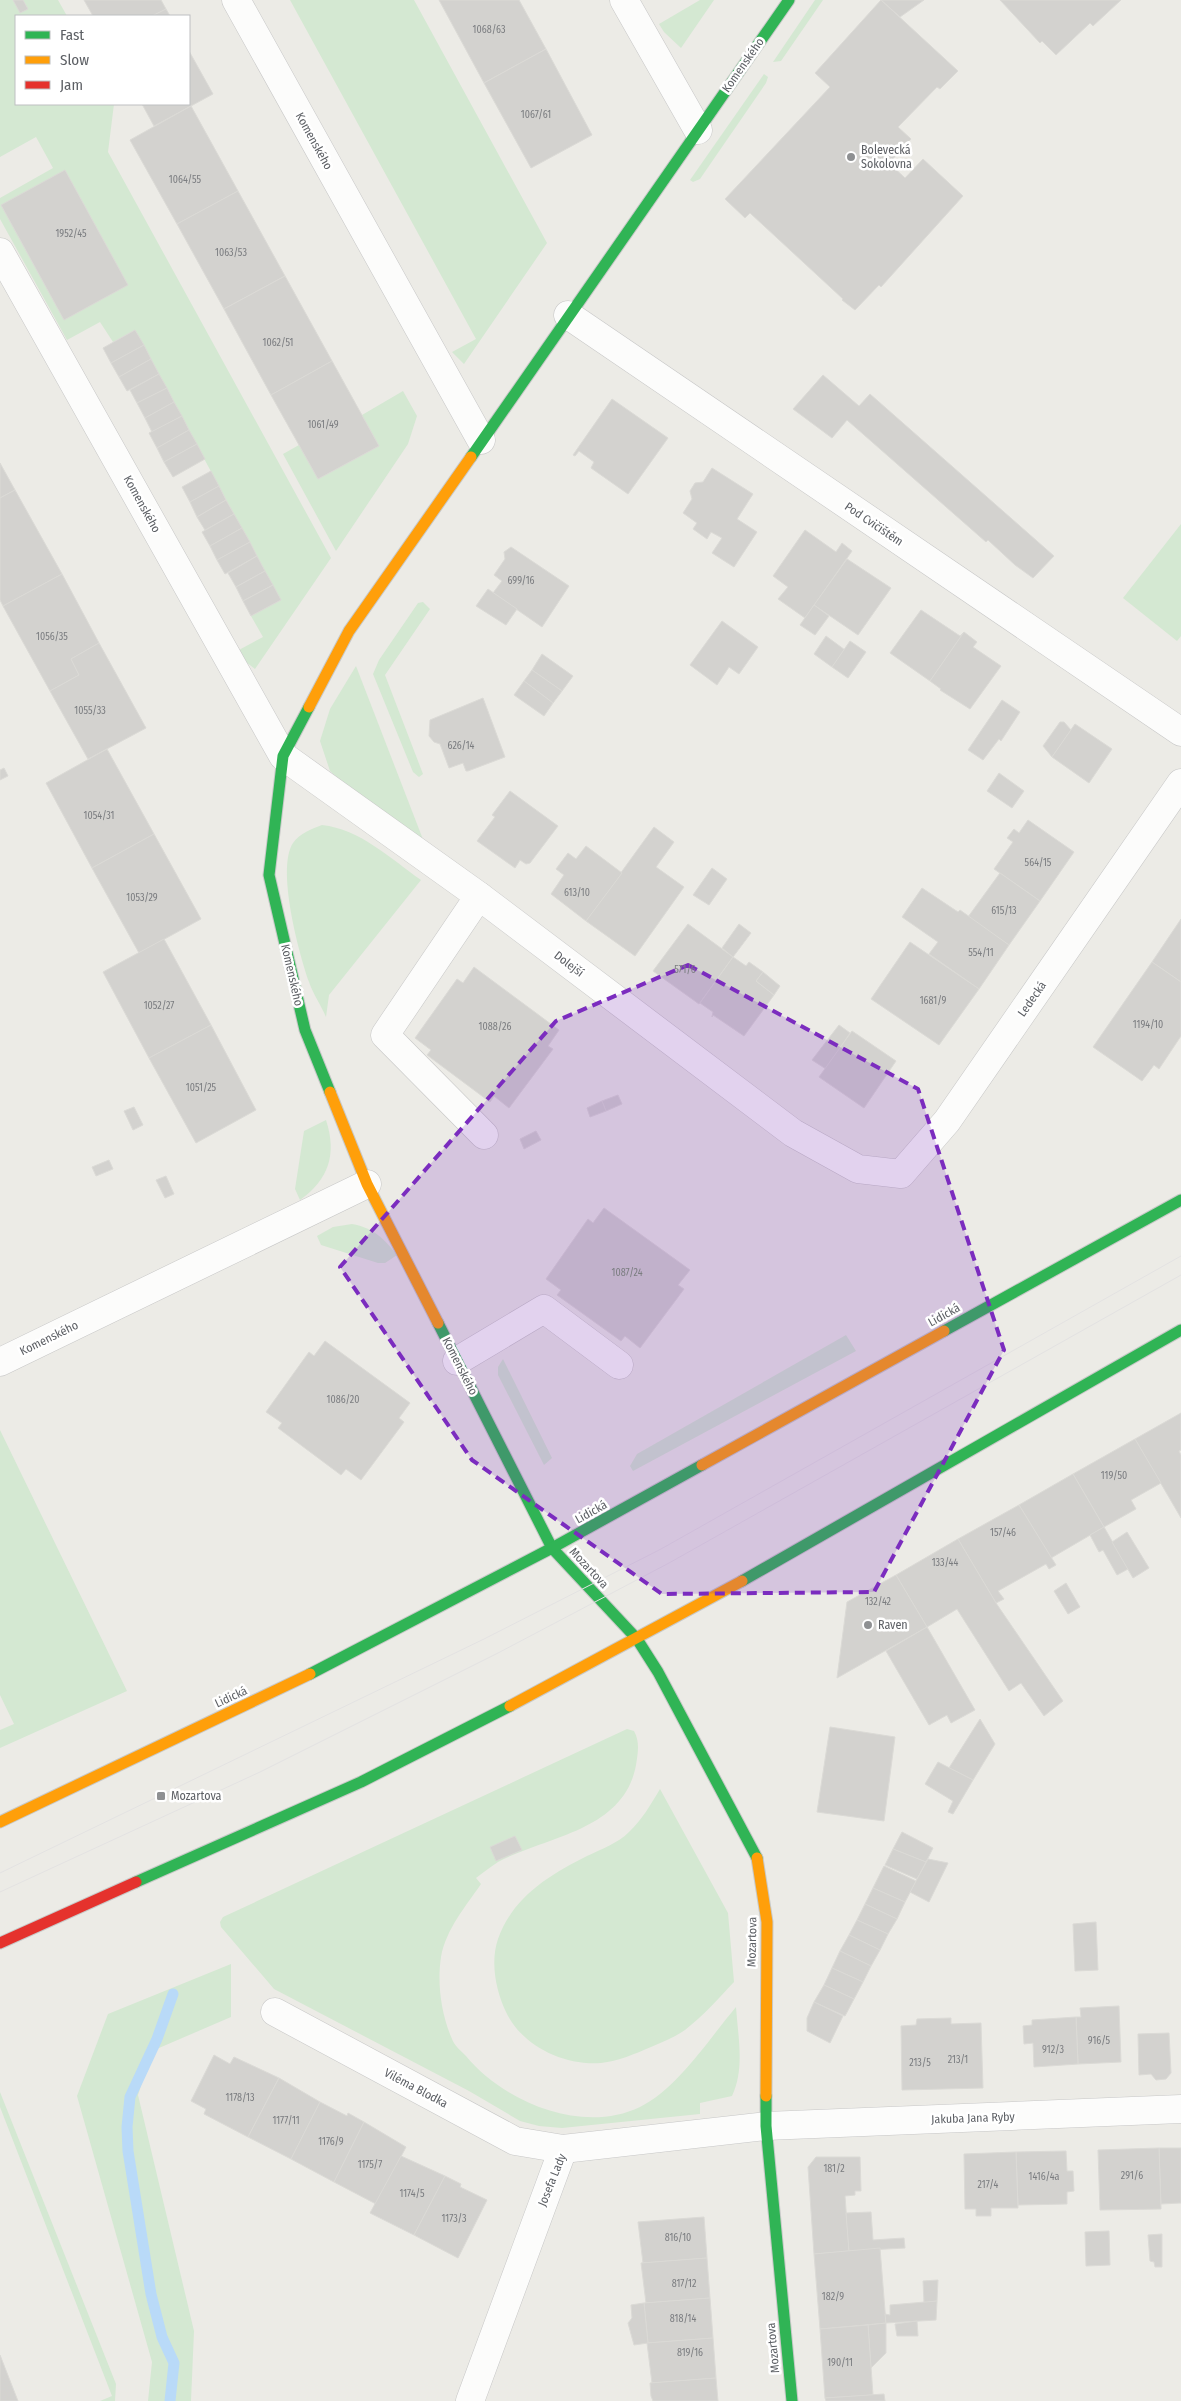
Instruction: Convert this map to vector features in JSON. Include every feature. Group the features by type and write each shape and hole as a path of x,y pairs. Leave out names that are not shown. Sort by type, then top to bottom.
{"street":[{"name":"Komenského","path":"236,0 481,440"},
{"path":"624,0 698,130"},
{"name":"Komenského","path":"552,1548 368,1184 305,1030 269,875 283,756 349,631 789,0"},
{"name":"Komenského","path":"0,252 283,756"},
{"name":"Pod Cvičištěm","path":"568,316 1181,732"},
{"name":"Dolejší","path":"283,756 479,896 793,1133 858,1169"},
{"name":"Ledecká","path":"858,1169 901,1174 947,1121 1181,783"},
{"path":"479,896 385,1035 484,1135"},
{"name":"Komenského","path":"0,1362 368,1184"},
{"name":"Lidická","path":"0,1822 330,1665 552,1548 1181,1200"},
{"path":"457,1361 544,1309 619,1365"},
{"path":"0,1943 361,1782 637,1639 1181,1330"},
{"name":"Mozartova","path":"552,1548 637,1639 658,1672 747,1832 759,1864 767,1922 765,1981 766,2126 792,2401"},
{"name":"Viléma Blodka","path":"275,2012 515,2141 563,2150"},
{"name":"Jakuba Jana Ryby","path":"766,2126 1181,2109"},
{"name":"Josefa Lady","path":"470,2401 563,2150 766,2126"}],"highlighted area":[{"path":"688,965 918,1089 1004,1350 874,1592 662,1594 472,1460 340,1267 556,1021"}],"green space":[{"path":"0,0 58,0 66,15 15,15 15,105 114,105 108,152 331,558 255,669 242,659 237,651 263,637 251,616 280,600 135,330 113,342 100,322 67,340 0,219 0,198 53,168 36,137 0,157"},
{"path":"290,0 414,0 547,243 464,364 452,352 476,339"},
{"path":"700,0 714,0 681,48 664,32 659,24"},
{"path":"815,0 823,0 781,61 773,62"},
{"path":"764,74 768,77 766,83 700,179 693,182 690,180"},
{"path":"403,391 417,416 408,444 336,551 283,454 299,445 318,479 379,446 362,415"},
{"path":"1181,524 1181,636 1177,641 1123,598"},
{"path":"423,602 430,609 385,675 423,774 419,777 413,772 373,674 379,660 418,603"},
{"path":"356,666 424,842 355,794 330,771 320,741 330,709"},
{"path":"322,825 349,832 362,839 387,854 421,880 329,995 326,1017 311,986 300,952 291,911 287,872 288,855 293,843 303,834"},
{"path":"326,1120 331,1144 328,1165 318,1183 300,1200 295,1189 304,1131"},
{"path":"352,1224 366,1228 378,1235 397,1255 385,1263 378,1263 321,1245 317,1236 333,1227"},
{"path":"846,1335 856,1351 633,1471 630,1466 637,1454"},
{"path":"503,1359 552,1458 544,1465 498,1375 498,1367"},
{"path":"0,1430 127,1691 0,1748 0,1730 14,1724 0,1695"},
{"path":"627,1729 634,1731 636,1735 638,1747 637,1760 629,1787 616,1804 600,1818 581,1828 498,1862 476,1878 481,1884 452,1927 441,1957 439,1977 443,2009 454,2043 482,2073 501,2087 522,2100 546,2109 569,2115 594,2117 617,2115 640,2107 654,2099 680,2076 736,2007 740,2064 736,2086 732,2096 700,2103 700,2114 562,2128 539,2126 520,2121 469,2091 274,1989 221,1927 220,1922 223,1917"},
{"path":"660,1789 728,1913 734,1982 692,2025 660,2043 626,2057 601,2063 573,2061 559,2057 533,2044 522,2035 506,2012 499,1995 494,1967 498,1939 513,1911 523,1899 559,1871 610,1846 625,1836 642,1817"},
{"path":"231,1964 231,2017 152,2051 138,2095 194,2331 191,2401 148,2401 152,2362 77,2096 108,2014"},
{"path":"0,2092 116,2384 115,2401 100,2401 112,2396 0,2107"}],"building":[{"path":"13,0 23,0 28,9 20,13"},
{"path":"84,0 161,0 166,9 154,15 92,15"},
{"path":"439,0 519,0 546,49 484,83"},
{"path":"881,0 924,0 900,17"},
{"path":"881,0 958,71 940,89 937,87 898,127 911,139 889,163 905,178 923,159 963,196 881,287 879,285 855,310 750,213 745,218 725,199 830,87 815,73"},
{"path":"1000,0 1121,0 1093,26 1090,23 1056,55 1042,41 1040,43"},
{"path":"166,9 169,15 154,15"},
{"path":"546,49 592,135 531,168 484,83"},
{"path":"190,53 213,94 154,126 143,105 190,105"},
{"path":"191,106 238,191 177,224 130,140"},
{"path":"65,170 128,285 64,320 1,205"},
{"path":"238,191 285,276 224,309 177,224"},
{"path":"285,276 332,361 271,395 224,309"},
{"path":"135,330 144,345 111,363 103,348"},
{"path":"144,345 151,359 119,377 111,363"},
{"path":"151,359 159,374 127,391 119,377"},
{"path":"332,361 379,446 318,479 271,395"},
{"path":"159,374 167,388 137,403 130,390"},
{"path":"823,375 859,406 870,394 1054,556 1033,578 1015,565 988,540 986,542 847,420 832,438 793,409"},
{"path":"167,388 174,402 145,418 137,403"},
{"path":"612,399 668,438 628,494 591,468 594,462 579,451 575,456 573,455"},
{"path":"174,402 182,416 152,432 145,418"},
{"path":"182,416 189,430 157,448 149,433"},
{"path":"189,430 197,444 164,462 157,448"},
{"path":"197,444 205,459 173,477 164,462"},
{"path":"0,463 15,490 0,498"},
{"path":"712,468 753,494 737,519 757,532 734,567 712,553 722,538 711,532 707,539 693,529 697,523 683,513 692,499 690,491 695,483 703,482"},
{"path":"211,471 219,486 190,502 182,487"},
{"path":"219,486 226,500 197,517 190,502"},
{"path":"15,490 62,574 3,606 0,600 0,498"},
{"path":"226,500 234,514 205,530 197,517"},
{"path":"234,514 242,528 210,546 202,532"},
{"path":"242,528 250,542 217,560 210,546"},
{"path":"805,530 836,552 842,543 852,551 805,618 778,599 788,587 773,576"},
{"path":"250,542 257,556 225,574 217,560"},
{"path":"511,547 569,586 542,627 493,593 502,581 494,575 505,559 504,552"},
{"path":"257,556 265,571 236,587 228,573"},
{"path":"847,559 891,588 858,635 814,605"},
{"path":"265,571 273,585 243,601 236,587"},
{"path":"62,574 99,643 71,659 79,675 50,691 3,606"},
{"path":"273,585 281,600 251,616 243,601"},
{"path":"488,589 517,609 506,625 476,606"},
{"path":"814,605 829,616 815,635 800,625"},
{"path":"921,610 960,636 964,632 930,681 890,653"},
{"path":"722,621 758,647 739,674 729,667 717,685 690,665"},
{"path":"964,632 977,642 973,647 1001,666 970,709 940,690 930,681"},
{"path":"826,636 845,650 832,667 814,654"},
{"path":"850,641 866,652 848,678 832,667"},
{"path":"99,643 146,728 88,759 50,691 79,675 71,659"},
{"path":"542,654 573,676 562,691 532,670"},
{"path":"532,670 562,691 553,703 524,681"},
{"path":"524,681 553,703 544,716 514,695"},
{"path":"483,698 505,757 468,771 466,771 463,763 449,768 440,744 434,742 429,736 430,720"},
{"path":"1002,700 1020,712 1001,741 999,739 983,760 968,750"},
{"path":"1060,722 1064,722 1071,730 1052,757 1043,746"},
{"path":"1075,724 1112,749 1089,783 1052,757"},
{"path":"107,749 154,834 92,868 46,783"},
{"path":"4,768 8,776 0,780 0,770"},
{"path":"999,773 1024,791 1012,808 987,791"},
{"path":"510,791 558,826 530,863 526,864 520,860 515,868 477,841 495,817 492,815"},
{"path":"1028,820 1074,852 1040,901 994,869 1013,842 1007,838 1014,829 1019,833"},
{"path":"654,827 674,842 656,867 684,887 635,956 586,921"},
{"path":"154,834 201,919 139,953 92,868"},
{"path":"586,846 622,873 586,921 551,894 564,875 556,869 568,853 576,859"},
{"path":"712,868 727,879 709,905 693,895"},
{"path":"1000,873 1040,901 1009,945 968,917"},
{"path":"922,888 958,912 960,910 1009,945 979,989 929,954 938,942 902,917"},
{"path":"1181,919 1181,982 1152,962"},
{"path":"688,924 733,957 699,1004 653,971"},
{"path":"739,924 751,933 733,957 722,948"},
{"path":"164,939 211,1025 149,1058 103,972"},
{"path":"910,942 979,989 939,1045 871,999"},
{"path":"733,957 746,966 749,962 763,972 756,981 774,995 744,1036 713,1015 712,1017 713,1012 700,1003"},
{"path":"1152,962 1181,982 1181,1036 1159,1069 1154,1065 1142,1081 1093,1047"},
{"path":"474,967 559,1030 548,1046 553,1049 509,1108 494,1096 490,1102 427,1055 431,1050 415,1038 457,979 463,983"},
{"path":"763,972 780,986 774,995 756,981"},
{"path":"211,1025 256,1110 196,1143 149,1058"},
{"path":"839,1025 850,1033 826,1069 812,1060"},
{"path":"852,1031 896,1061 864,1108 819,1077"},
{"path":"618,1095 622,1104 606,1111 602,1101"},
{"path":"602,1101 606,1111 590,1117 587,1108"},
{"path":"134,1107 143,1125 133,1130 124,1111"},
{"path":"536,1131 541,1140 524,1149 520,1139"},
{"path":"109,1160 113,1169 96,1176 92,1167"},
{"path":"166,1176 174,1194 165,1198 156,1180"},
{"path":"604,1208 690,1270 678,1285 684,1289 640,1348 625,1336 621,1341 557,1295 561,1290 546,1279 588,1219 593,1223"},
{"path":"325,1341 410,1403 399,1418 404,1422 361,1480 346,1469 341,1475 278,1428 282,1423 266,1412 309,1352 314,1356"},
{"path":"1181,1413 1181,1450 1179,1451 1181,1455 1181,1518 1135,1439"},
{"path":"1135,1439 1161,1483 1131,1500 1136,1509 1104,1527 1073,1474"},
{"path":"1073,1474 1104,1527 1051,1558 1019,1505"},
{"path":"1019,1505 1056,1565 1049,1569 1046,1564 998,1591 1004,1599 996,1603 958,1539"},
{"path":"1104,1527 1128,1569 1117,1575 1103,1550 1099,1552 1090,1535"},
{"path":"1127,1532 1149,1568 1133,1578 1112,1542"},
{"path":"958,1539 996,1603 1063,1701 1044,1716 1021,1683 1009,1691 957,1609 927,1627 896,1575"},
{"path":"896,1575 927,1627 837,1678 847,1602"},
{"path":"1066,1583 1080,1607 1068,1614 1054,1591"},
{"path":"927,1627 975,1710 951,1723 947,1715 929,1725 886,1651"},
{"path":"980,1719 995,1744 973,1780 949,1768"},
{"path":"830,1727 895,1737 884,1821 817,1812"},
{"path":"938,1762 973,1780 953,1814 948,1812 953,1801 925,1784"},
{"path":"902,1832 933,1848 926,1862 893,1849"},
{"path":"515,1836 522,1850 496,1861 490,1847"},
{"path":"893,1849 926,1862 917,1879 885,1865"},
{"path":"928,1859 948,1863 929,1902 910,1892"},
{"path":"884,1866 916,1881 905,1902 873,1888"},
{"path":"873,1888 905,1902 897,1919 865,1904"},
{"path":"865,1904 897,1919 888,1934 857,1920"},
{"path":"857,1920 888,1934 880,1950 849,1935"},
{"path":"1096,1922 1098,1970 1075,1971 1073,1924"},
{"path":"849,1935 880,1950 871,1966 840,1951"},
{"path":"840,1951 871,1966 863,1982 832,1968"},
{"path":"832,1968 863,1982 854,1999 824,1985"},
{"path":"824,1985 854,1999 845,2016 814,2002"},
{"path":"814,2002 843,2016 830,2043 807,2031 807,2018"},
{"path":"1119,2006 1121,2062 1078,2064 1076,2017 1081,2017 1080,2008"},
{"path":"1076,2017 1078,2064 1034,2067 1033,2043 1024,2044 1023,2026 1032,2025 1032,2020"},
{"path":"951,2018 951,2024 981,2023 983,2088 902,2090 901,2026 916,2025 917,2019"},
{"path":"1169,2033 1171,2073 1166,2079 1156,2080 1151,2074 1139,2075 1138,2034"},
{"path":"214,2055 230,2064 234,2057 279,2078 248,2137 204,2114 206,2109 191,2101"},
{"path":"279,2078 320,2102 291,2159 248,2137"},
{"path":"320,2102 347,2116 348,2113 364,2122 334,2182 291,2159"},
{"path":"364,2122 406,2147 376,2204 334,2182"},
{"path":"1159,2148 1181,2148 1181,2203 1161,2204"},
{"path":"1159,2148 1161,2209 1100,2210 1098,2150"},
{"path":"1066,2151 1067,2171 1073,2171 1074,2191 1067,2192 1067,2204 1018,2205 1016,2152"},
{"path":"1016,2152 1018,2208 991,2208 991,2216 976,2216 976,2209 965,2209 964,2154"},
{"path":"401,2156 445,2176 414,2235 370,2213"},
{"path":"816,2157 860,2157 861,2191 855,2191 855,2195 845,2196 849,2251 814,2254 808,2167"},
{"path":"445,2176 461,2184 460,2187 487,2200 458,2258 414,2235"},
{"path":"871,2212 873,2240 904,2238 905,2248 849,2251 846,2213"},
{"path":"704,2217 707,2258 643,2263 638,2222"},
{"path":"1109,2231 1110,2265 1086,2266 1085,2232"},
{"path":"1162,2234 1162,2267 1155,2267 1154,2262 1150,2261 1148,2235"},
{"path":"880,2248 886,2323 820,2329 814,2254"},
{"path":"707,2258 710,2298 646,2303 641,2263"},
{"path":"938,2280 937,2301 924,2303 923,2281"},
{"path":"710,2298 713,2338 648,2343 644,2303"},
{"path":"937,2301 936,2320 886,2323 885,2314 890,2315 890,2305"},
{"path":"644,2303 648,2343 634,2345 628,2323 632,2318 631,2305"},
{"path":"917,2321 918,2336 897,2336 895,2324"},
{"path":"886,2323 886,2353 871,2368 868,2325"},
{"path":"868,2325 873,2395 825,2398 820,2329"},
{"path":"713,2338 716,2378 652,2383 647,2343"},
{"path":"0,2355 18,2401 0,2401"},
{"path":"716,2378 718,2401 653,2401 651,2396 650,2383"},
{"path":"884,2394 885,2401 826,2401 825,2398"}],"waterway":[{"path":"170,2401 174,2363 162,2337 151,2294 128,2151 127,2127 130,2097 157,2039 173,1994"}],"tram line":[{"path":"0,1873 484,1639 661,1549 1181,1256"},
{"path":"0,1892 260,1772 498,1653 669,1563 1181,1275"}],"traffic: fast":[{"path":"471,457 789,0"},
{"path":"309,707 283,756 269,875 305,1030 330,1092"},
{"path":"944,1331 1181,1200"},
{"path":"438,1323 552,1548 637,1639 658,1672 757,1858"},
{"path":"742,1581 1181,1330"},
{"path":"310,1674 552,1548 702,1465"},
{"path":"136,1882 361,1782 510,1706"},
{"path":"766,2096 766,2126 792,2401"}],"traffic: slow":[{"path":"309,707 349,631 471,457"},
{"path":"330,1092 367,1184 438,1323"},
{"path":"702,1465 944,1331"},
{"path":"510,1706 742,1581"},
{"path":"0,1822 310,1674"},
{"path":"757,1858 767,1922 766,2096"}],"traffic: jam":[{"path":"0,1943 136,1882"}],"place":[{"name":"Bolevecká Sokolovna","path":"851,157"},
{"name":"Raven","path":"868,1625"},
{"name":"Mozartova","path":"161,1796"}]}
